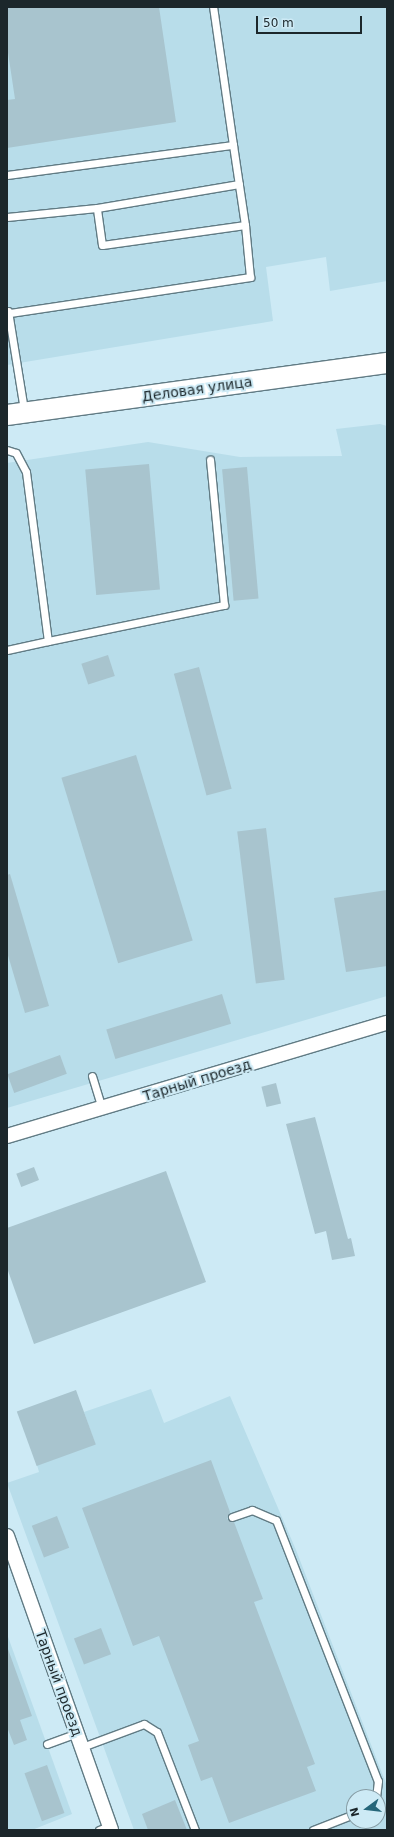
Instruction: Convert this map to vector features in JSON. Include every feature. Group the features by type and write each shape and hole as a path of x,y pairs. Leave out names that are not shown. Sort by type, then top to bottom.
{"street":[{"name":"Деловая улица","path":"16,414 387,363"},
{"name":"Тарный проезд","path":"7,1136 387,1023"},
{"name":"Тарный проезд","path":"7,1536 82,1747 106,1829"}],"lane":[{"path":"16,414 8,311 250,277 245,225 213,7"},
{"path":"7,175 233,145"},
{"path":"7,217 97,208 239,184"},
{"path":"97,208 102,245 245,225"},
{"path":"7,447 16,452 26,472 48,641"},
{"path":"7,650 224,605 210,460"},
{"path":"92,1076 102,1108"},
{"path":"232,1517 252,1510 276,1520 378,1781 377,1789"},
{"path":"82,1747 144,1724 156,1732 196,1830"},
{"path":"47,1744 77,1733"},
{"path":"313,1830 346,1817"}],"shaded area":[{"path":"7,7 387,7 387,281 330,291 326,257 266,267 273,321 7,365"},
{"path":"380,424 387,426 387,996 7,1108 7,463 148,442 240,457 342,456 336,429"},
{"path":"151,1389 164,1423 230,1396 296,1550 387,1786 387,1830 134,1830 7,1483 39,1472 37,1465 95,1444 84,1412"},
{"path":"7,1634 72,1814 32,1830 7,1830"}],"building":[{"path":"7,7 159,7 176,122 7,148 7,100 15,99 7,46"},
{"path":"149,464 160,590 96,595 85,470"},
{"path":"247,467 259,598 234,601 222,469"},
{"path":"108,655 115,676 88,685 81,664"},
{"path":"199,667 232,789 206,795 174,674"},
{"path":"136,755 193,941 118,963 61,778"},
{"path":"266,828 285,980 256,983 237,832"},
{"path":"10,874 49,1006 25,1013 7,952 7,875"},
{"path":"387,890 387,966 346,972 334,898"},
{"path":"222,994 231,1024 115,1059 106,1029"},
{"path":"60,1055 67,1074 14,1093 7,1074"},
{"path":"276,1083 281,1103 267,1107 261,1087"},
{"path":"315,1117 348,1239 351,1238 355,1256 332,1260 326,1231 315,1234 286,1124"},
{"path":"34,1167 39,1180 21,1187 16,1174"},
{"path":"166,1171 206,1282 34,1344 7,1268 7,1228"},
{"path":"76,1390 96,1445 37,1466 17,1412"},
{"path":"211,1460 230,1512 227,1519 234,1522 263,1599 254,1602 315,1764 307,1767 316,1791 229,1823 212,1777 201,1781 188,1745 199,1741 159,1636 133,1646 82,1508"},
{"path":"57,1516 69,1548 44,1557 32,1526"},
{"path":"101,1628 111,1654 84,1665 74,1638"},
{"path":"8,1649 32,1716 20,1720 27,1740 14,1745 7,1727"},
{"path":"47,1765 64,1813 42,1821 24,1773"},
{"path":"175,1800 187,1830 148,1830 142,1814"}]}
